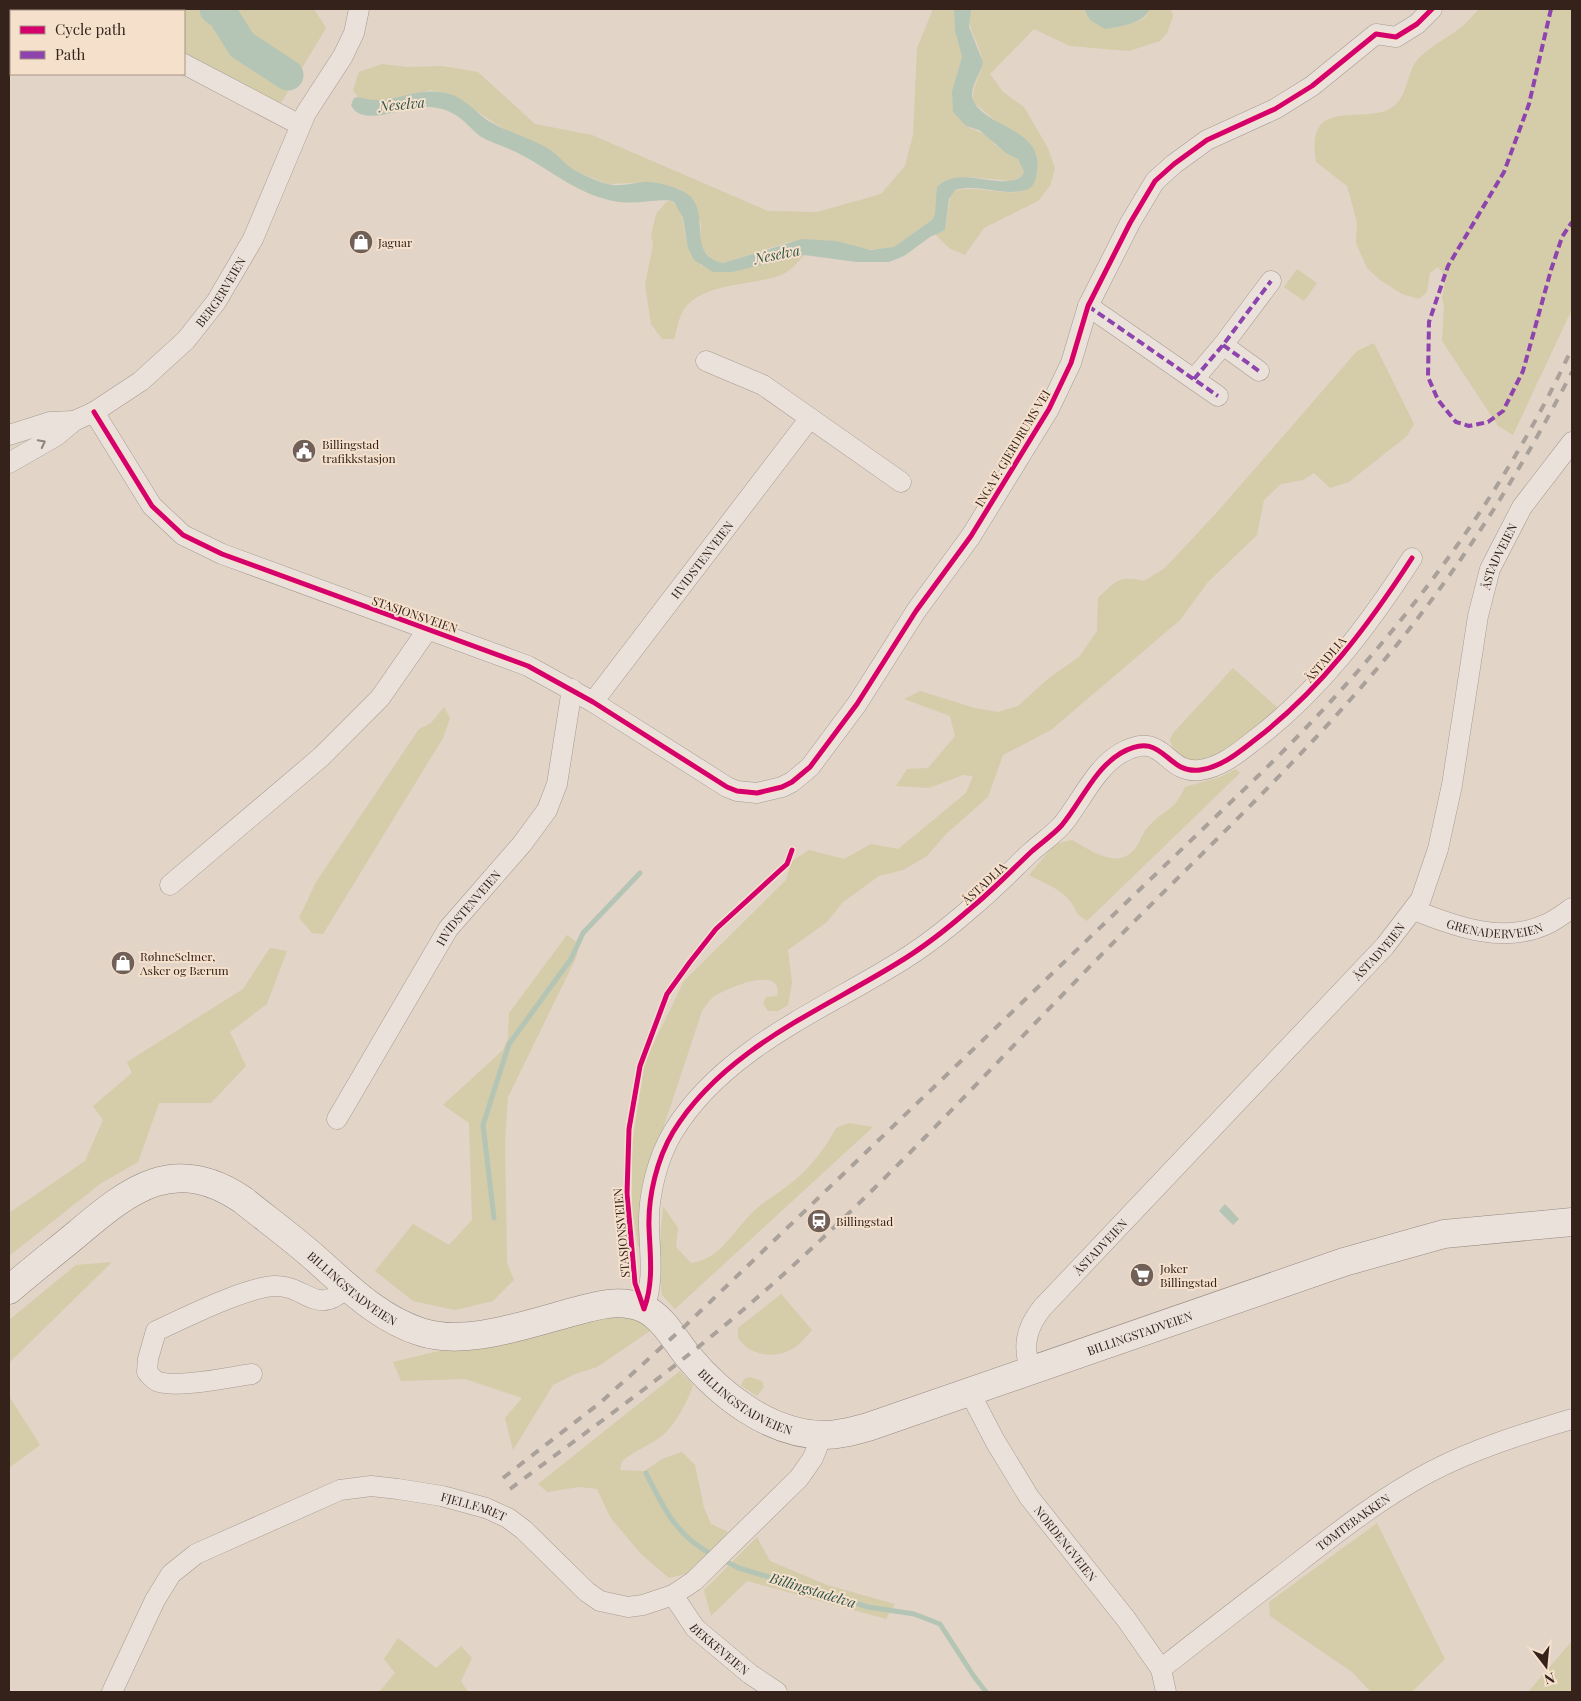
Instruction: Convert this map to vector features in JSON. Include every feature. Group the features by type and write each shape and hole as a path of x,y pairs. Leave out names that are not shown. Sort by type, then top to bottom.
{"main road":[{"name":"BILLINGSTADVEIEN","path":"9,1290 112,1204 156,1181 182,1178 203,1180 222,1186 306,1251 381,1314 422,1333 466,1337 494,1333 593,1306 618,1302 644,1309 657,1318 707,1379 721,1391 757,1415 786,1428 822,1435 842,1434 868,1427 1344,1262 1391,1248 1444,1234 1572,1222"}],"street":[{"name":"BERGERVEIEN","path":"9,463 56,436 74,421 94,412 141,381 186,340 216,302 253,239 303,119 343,56 354,33 359,9"},
{"name":"INGA F. GJERDRUMS VEI","path":"767,791 792,782 816,760 857,704 916,611 971,536 1049,409 1071,363 1088,306 1130,223 1156,181 1174,164 1207,140 1275,110 1312,86 1376,34 1396,37 1417,24 1432,9"},
{"path":"185,64 303,119"},
{"path":"1194,379 1223,345 1270,281"},
{"path":"1088,306 1218,396"},
{"path":"1223,345 1259,371"},
{"path":"706,361 763,385 902,482"},
{"name":"STASJONSVEIEN","path":"94,412 152,506 183,535 222,554 528,666 572,689 718,783 737,791 767,791"},
{"name":"HVIDSTENVEIEN","path":"593,702 810,418"},
{"name":"BERGERVEIEN","path":"9,435 50,422 74,421"},
{"name":"ÅSTADVEIEN","path":"1031,1371 1026,1350 1028,1330 1042,1308 1385,946 1414,910 1431,875 1444,823 1465,707 1478,616 1490,569 1522,507 1572,442"},
{"name":"ÅSTADLIA","path":"644,1309 650,1289 649,1207 656,1174 672,1134 694,1104 719,1079 766,1040 816,1008 893,966 945,930 1059,828 1093,782 1120,753 1146,745 1156,747 1179,767 1197,771 1228,760 1247,746 1286,715 1327,674 1357,638 1412,558"},
{"path":"170,885 321,757 380,698 428,629"},
{"name":"HVIDSTENVEIEN","path":"337,1119 448,930 522,844 547,810 557,784 572,689"},
{"name":"GRENADERVEIEN","path":"1414,910 1449,924 1476,931 1518,933 1549,923 1572,908"},
{"path":"252,1374 186,1382 160,1382 154,1380 147,1372 148,1359 156,1331 248,1292 274,1286 291,1288 316,1301 332,1300 348,1287"},
{"name":"NORDENGVEIEN","path":"969,1391 995,1441 1029,1497 1126,1618 1161,1669 1166,1692"},
{"name":"TØMTEBAKKEN","path":"1161,1669 1359,1515 1402,1488 1432,1471 1468,1456 1531,1431 1572,1419"},
{"name":"FJELLFARET","path":"112,1692 155,1600 171,1574 196,1554 326,1496 355,1487 389,1488 442,1496 486,1508 508,1518 575,1582 600,1601 628,1608 673,1595 694,1580 799,1478 814,1458 822,1435"},
{"name":"BEKKEVEIEN","path":"673,1595 695,1628 750,1674 777,1692"}],"shaded area":[{"path":"11,9 314,9 326,28 281,103 185,69 185,10"},
{"path":"933,9 954,9 955,31 962,57 952,91 966,126 988,136 995,145 1018,159 1024,172 1021,177 1010,181 971,177 953,179 932,220 895,247 880,250 789,242 723,263 714,261 704,251 700,241 701,223 680,189 650,182 608,184 580,173 569,168 552,152 513,135 450,94 430,90 392,100 368,100 358,97 353,90 359,72 382,64 407,67 442,66 478,72 535,124 592,135 768,211 817,212 881,194 905,166 913,135 917,48"},
{"path":"971,9 1084,9 1084,11 1113,28 1144,18 1149,9 1171,9 1173,16 1167,33 1160,41 1129,51 1070,46 1034,29 990,74 1003,92 1024,107 1048,148 1055,168 1050,186 1038,201 984,228 965,255 949,248 935,234 945,230 951,193 972,189 999,192 1023,191 1031,186 1036,177 1038,165 1036,153 974,103 974,91 981,69 982,58 971,28"},
{"path":"1479,9 1572,9 1572,309 1513,435 1498,426 1442,341 1444,306 1442,298 1446,277 1438,267 1430,273 1427,292 1419,299 1402,294 1380,280 1367,268 1356,243 1357,222 1347,186 1316,162 1315,139 1320,126 1330,118 1343,115 1373,114 1387,110 1398,102 1417,60 1463,26"},
{"path":"668,200 680,211 686,238 701,266 767,263 804,255 791,269 781,275 769,279 727,286 700,296 689,303 682,313 674,339 662,339 651,324 645,285 653,245 651,235 656,214"},
{"path":"1297,269 1317,283 1304,301 1284,287"},
{"path":"1374,343 1414,424 1407,436 1349,482 1330,488 1314,473 1303,480 1281,484 1264,500 1257,535 1208,582 1180,620 1051,730 1003,755 988,797 946,834 927,856 903,870 879,876 843,902 827,922 788,950 792,983 788,1005 778,1011 768,1011 763,1003 766,997 777,996 777,986 772,981 763,980 752,981 728,989 709,1001 702,1011 647,1177 641,1246 638,1246 632,1210 632,1144 645,1061 684,981 786,880 792,861 809,850 844,859 871,844 898,849 966,793 973,776 963,775 929,788 896,786 907,769 928,768 955,736 950,716 904,699 920,691 975,708 998,712 1018,706 1049,678 1079,657 1097,631 1098,598 1118,581 1136,579 1144,581 1165,568 1219,510 1357,351"},
{"path":"1233,668 1279,709 1218,757 1188,763 1173,749 1170,739 1174,732"},
{"path":"444,707 450,718 443,738 323,934 312,933 299,918 316,882 419,729 431,723"},
{"path":"1236,769 1240,773 1087,921 1077,913 1070,901 1062,893 1029,875 1055,844 1072,840 1105,857 1122,858 1130,854 1147,828 1173,806 1185,787 1220,777"},
{"path":"567,935 579,944 576,958 508,1097 505,1141 507,1263 514,1280 493,1301 455,1310 413,1301 375,1271 413,1224 449,1245 472,1220 469,1123 443,1105 503,1050 508,1038 509,1013"},
{"path":"270,948 287,951 267,1004 230,1032 246,1066 211,1103 159,1103 138,1162 100,1184 9,1256 9,1213 85,1161 103,1120 93,1106 132,1073 127,1062 243,989"},
{"path":"849,1123 873,1127 675,1309 662,1295 658,1265 663,1206 678,1228 676,1247 691,1263 710,1257 755,1210 804,1172 822,1151 836,1128"},
{"path":"112,1262 9,1363 9,1320 76,1265"},
{"path":"781,1294 812,1330 798,1345 788,1351 774,1355 760,1354 742,1343 738,1338 738,1328"},
{"path":"621,1313 644,1319 653,1329 597,1367 575,1374 553,1385 513,1450 505,1418 522,1398 465,1379 401,1381 393,1362 443,1350 473,1349 588,1319"},
{"path":"680,1371 693,1385 681,1412 667,1432 622,1461 620,1470 644,1471 662,1459 682,1452 695,1465 704,1508 711,1524 728,1532 690,1573 669,1578 641,1554 610,1517 597,1489 579,1487 547,1492 538,1484"},
{"path":"750,1377 762,1381 764,1387 757,1396 741,1386 744,1379"},
{"path":"9,1396 40,1445 9,1468"},
{"path":"1377,1523 1445,1659 1412,1692 1371,1692 1352,1672 1270,1616 1269,1602"},
{"path":"757,1537 770,1561 827,1585 895,1604 886,1619 747,1581 711,1616 704,1590"},
{"path":"398,1638 436,1668 461,1646 472,1658 461,1681 468,1692 379,1692 395,1673 384,1659"},
{"path":"1572,1641 1572,1692 1528,1692"}],"water":[{"path":"954,9 971,9 969,27 983,62 973,87 972,97 974,102 990,118 1024,138 1032,147 1037,158 1036,179 1029,189 1020,191 1011,192 974,188 955,190 949,199 945,230 930,237 904,256 889,262 857,262 804,255 732,272 713,272 694,260 688,248 683,218 674,202 668,200 632,203 619,202 591,194 566,182 516,152 485,139 457,116 444,109 415,107 372,116 363,115 351,105 354,98 358,97 382,100 425,92 450,94 465,102 487,120 544,146 574,170 596,180 617,185 651,182 676,188 691,197 697,206 704,250 711,258 723,263 802,239 836,241 871,250 894,247 932,220 935,214 937,187 946,181 968,177 1012,181 1021,177 1024,172 1018,159 1006,153 979,130 966,126 953,112 952,91 962,57 955,31"},
{"path":"1084,9 1149,9 1143,18 1137,21 1105,29 1090,20"},
{"path":"1225,1204 1239,1219 1233,1225 1219,1211"}],"waterway":[{"name":"Neselva","path":"152,9 163,9"},
{"name":"Neselva","path":"215,9 223,15 242,45 288,75"},
{"path":"494,1218 483,1125 509,1044 571,959 583,933 640,873"},
{"name":"Billingstadelva","path":"646,1473 665,1509 680,1530 700,1548 713,1555"},
{"name":"Billingstadelva","path":"723,1560 739,1568 868,1607 914,1614 940,1624 986,1692"}],"railway":[{"path":"503,1478 601,1402 686,1325 1304,730 1393,629 1434,577 1473,522 1509,466 1542,408 1572,348"},
{"path":"510,1489 692,1352 798,1261 934,1128 1110,946 1273,783 1351,699 1445,582 1485,524 1539,434 1572,372"}],"marked path":[{"path":"1551,9 1529,104 1504,172 1448,266 1429,322 1428,377 1438,400 1456,422 1469,426 1488,422 1503,411 1523,371 1551,270 1562,237 1572,222"},
{"path":"1194,379 1223,345 1271,281"},
{"path":"1088,306 1218,396"},
{"path":"1223,345 1259,371"}],"cycle path":[{"path":"94,412 152,506 183,535 222,554 528,666 593,702 727,787 737,791 757,793 782,787 792,782 810,767 857,704 916,611 971,536 1049,409 1071,363 1088,306 1130,223 1155,181 1174,164 1207,140 1275,109 1312,86 1376,34 1396,37 1417,24 1432,9"},
{"path":"644,1309 650,1279 650,1203 658,1166 673,1132 694,1103 718,1078 745,1055 774,1035 906,958 944,931 1062,825 1103,767 1121,753 1135,747 1147,746 1156,749 1179,766 1188,770 1200,770 1216,766 1243,749 1301,700 1342,656 1412,558"},
{"path":"644,1309 635,1283 627,1194 629,1129 640,1066 667,994 716,929 787,864 792,850"}],"place":[{"name":"Jaguar","path":"361,242"},
{"name":"Billingstad trafikkstasjon","path":"304,451"},
{"name":"RøhneSelmer, Asker og Bærum","path":"123,963"},
{"name":"Billingstad","path":"819,1221"},
{"name":"Joker Billingstad","path":"1142,1275"}]}
